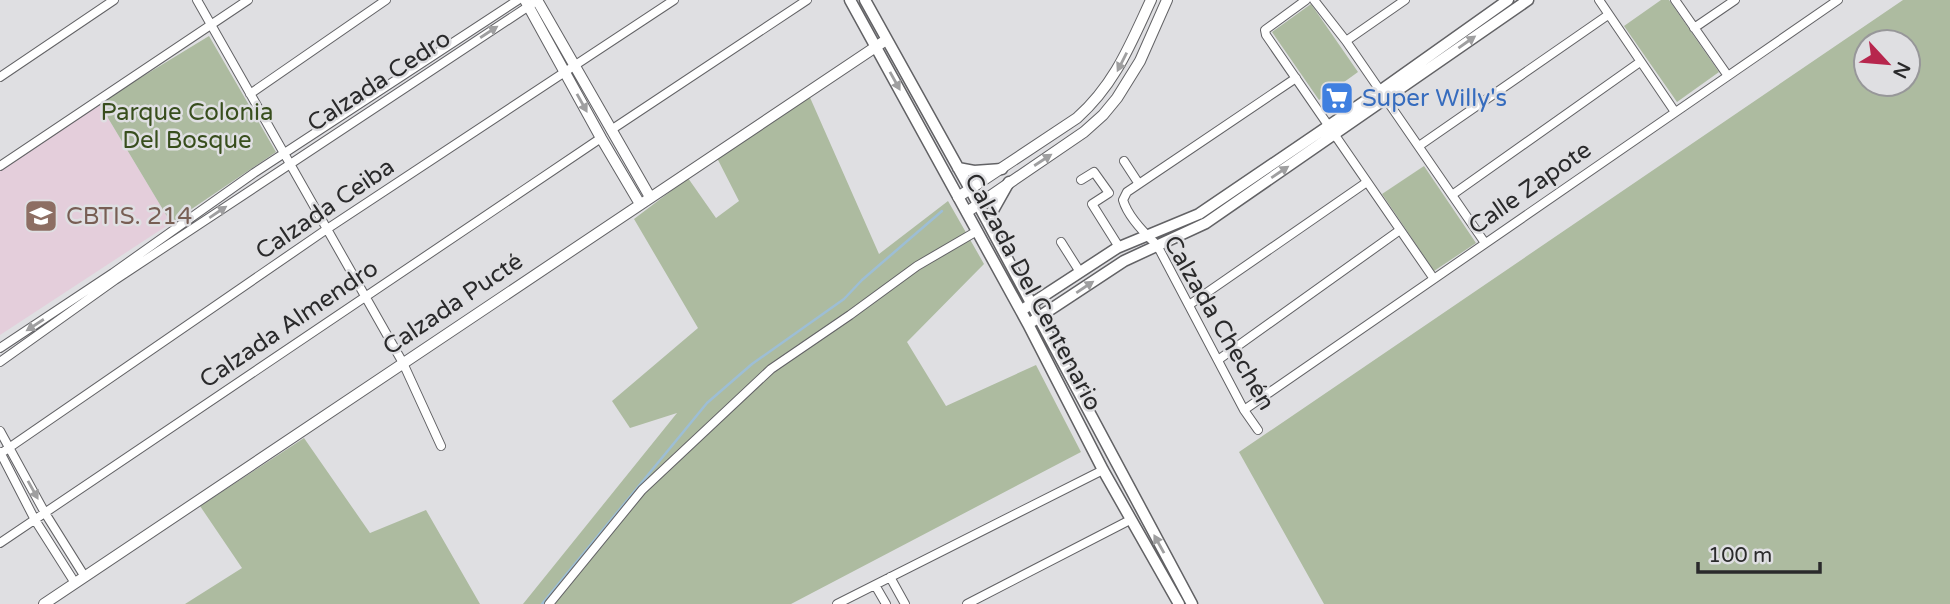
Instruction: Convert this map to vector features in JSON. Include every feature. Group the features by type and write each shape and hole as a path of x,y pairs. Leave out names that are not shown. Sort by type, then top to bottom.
{"main road":[{"name":"Calzada Del Centenario","path":"850,0 1028,324 1130,520 1179,604"},
{"name":"Calzada Del Centenario","path":"865,0 970,189 1192,604"},
{"path":"1383,95 1508,0"},
{"path":"1028,324 1124,261 1206,223 1331,131 1528,0"},
{"path":"1020,310 1119,247 1145,234 1199,214 1331,131"},
{"path":"958,168 974,172 1002,169"},
{"path":"987,221 1009,182"}],"street":[{"path":"0,76 114,0"},
{"path":"197,0 402,363 441,446"},
{"path":"0,166 248,0"},
{"path":"250,94 386,0"},
{"name":"Calzada Cedro","path":"0,348 113,273 284,153 519,0"},
{"name":"Calzada Ceiba","path":"0,453 327,229 674,0"},
{"path":"611,130 807,0"},
{"path":"958,197 1077,118 1105,89 1126,54 1151,0"},
{"path":"967,212 1084,132 1117,99 1140,61 1167,0"},
{"path":"1306,0 1265,30 1266,35 1434,279"},
{"path":"1314,0 1346,41 1485,243"},
{"path":"1346,41 1405,0"},
{"path":"1599,0 1675,112"},
{"path":"1675,0 1728,76"},
{"path":"1695,28 1734,0"},
{"name":"Calle Zapote","path":"1244,410 1838,0"},
{"path":"532,2 570,70 601,138 640,204"},
{"name":"Calzada Cedro","path":"0,362 115,280 532,2"},
{"path":"1419,146 1608,15"},
{"name":"Calzada Pucté","path":"44,604 886,40"},
{"path":"1452,195 1640,62"},
{"path":"570,70 611,130 650,197"},
{"path":"1124,161 1139,184 1296,78"},
{"path":"1054,134 1062,147"},
{"name":"Calzada Almendro","path":"0,543 601,138"},
{"path":"1081,180 1094,172 1109,193 1092,204 1119,247"},
{"path":"1189,305 1367,182"},
{"name":"Calzada Chechén","path":"1139,184 1127,192 1123,200 1125,207 1157,245 1244,410 1258,429"},
{"path":"1218,360 1400,230"},
{"path":"548,604 642,490 771,369 917,266 976,231"},
{"path":"1061,242 1080,272"},
{"path":"0,431 80,580"},
{"path":"0,453 35,520 80,580"},
{"path":"837,604 1103,470"},
{"path":"967,604 1130,520"},
{"path":"890,577 905,604"},
{"path":"875,585 886,604"}],"shaded area":[{"path":"99,103 171,223 0,335 0,169"}],"green space":[{"path":"1661,0 1669,0 1719,72 1677,102 1624,26"},
{"path":"1903,0 1950,0 1950,604 1324,604 1239,452 1852,35 1852,98 1922,98 1922,28 1862,28"},
{"path":"1311,4 1358,72 1319,100 1272,32"},
{"name":"Parque Colonia Del Bosque","path":"209,36 276,152 171,223 99,103"},
{"path":"808,93 879,254 948,201 984,264 907,342 946,406 1036,365 1081,452 791,604 523,604 677,413 630,428 612,401 698,328 634,219 688,178 716,218 739,201 717,158"},
{"path":"1424,166 1476,243 1434,271 1382,194"},
{"path":"304,438 370,533 426,510 480,604 185,604 242,568 200,506"}],"waterway":[{"path":"542,604 707,403 752,364 844,299 862,280 942,211"}],"place":[{"name":"Super Willy's","path":"1337,98"},
{"name":"CBTIS. 214","path":"41,216"}]}
